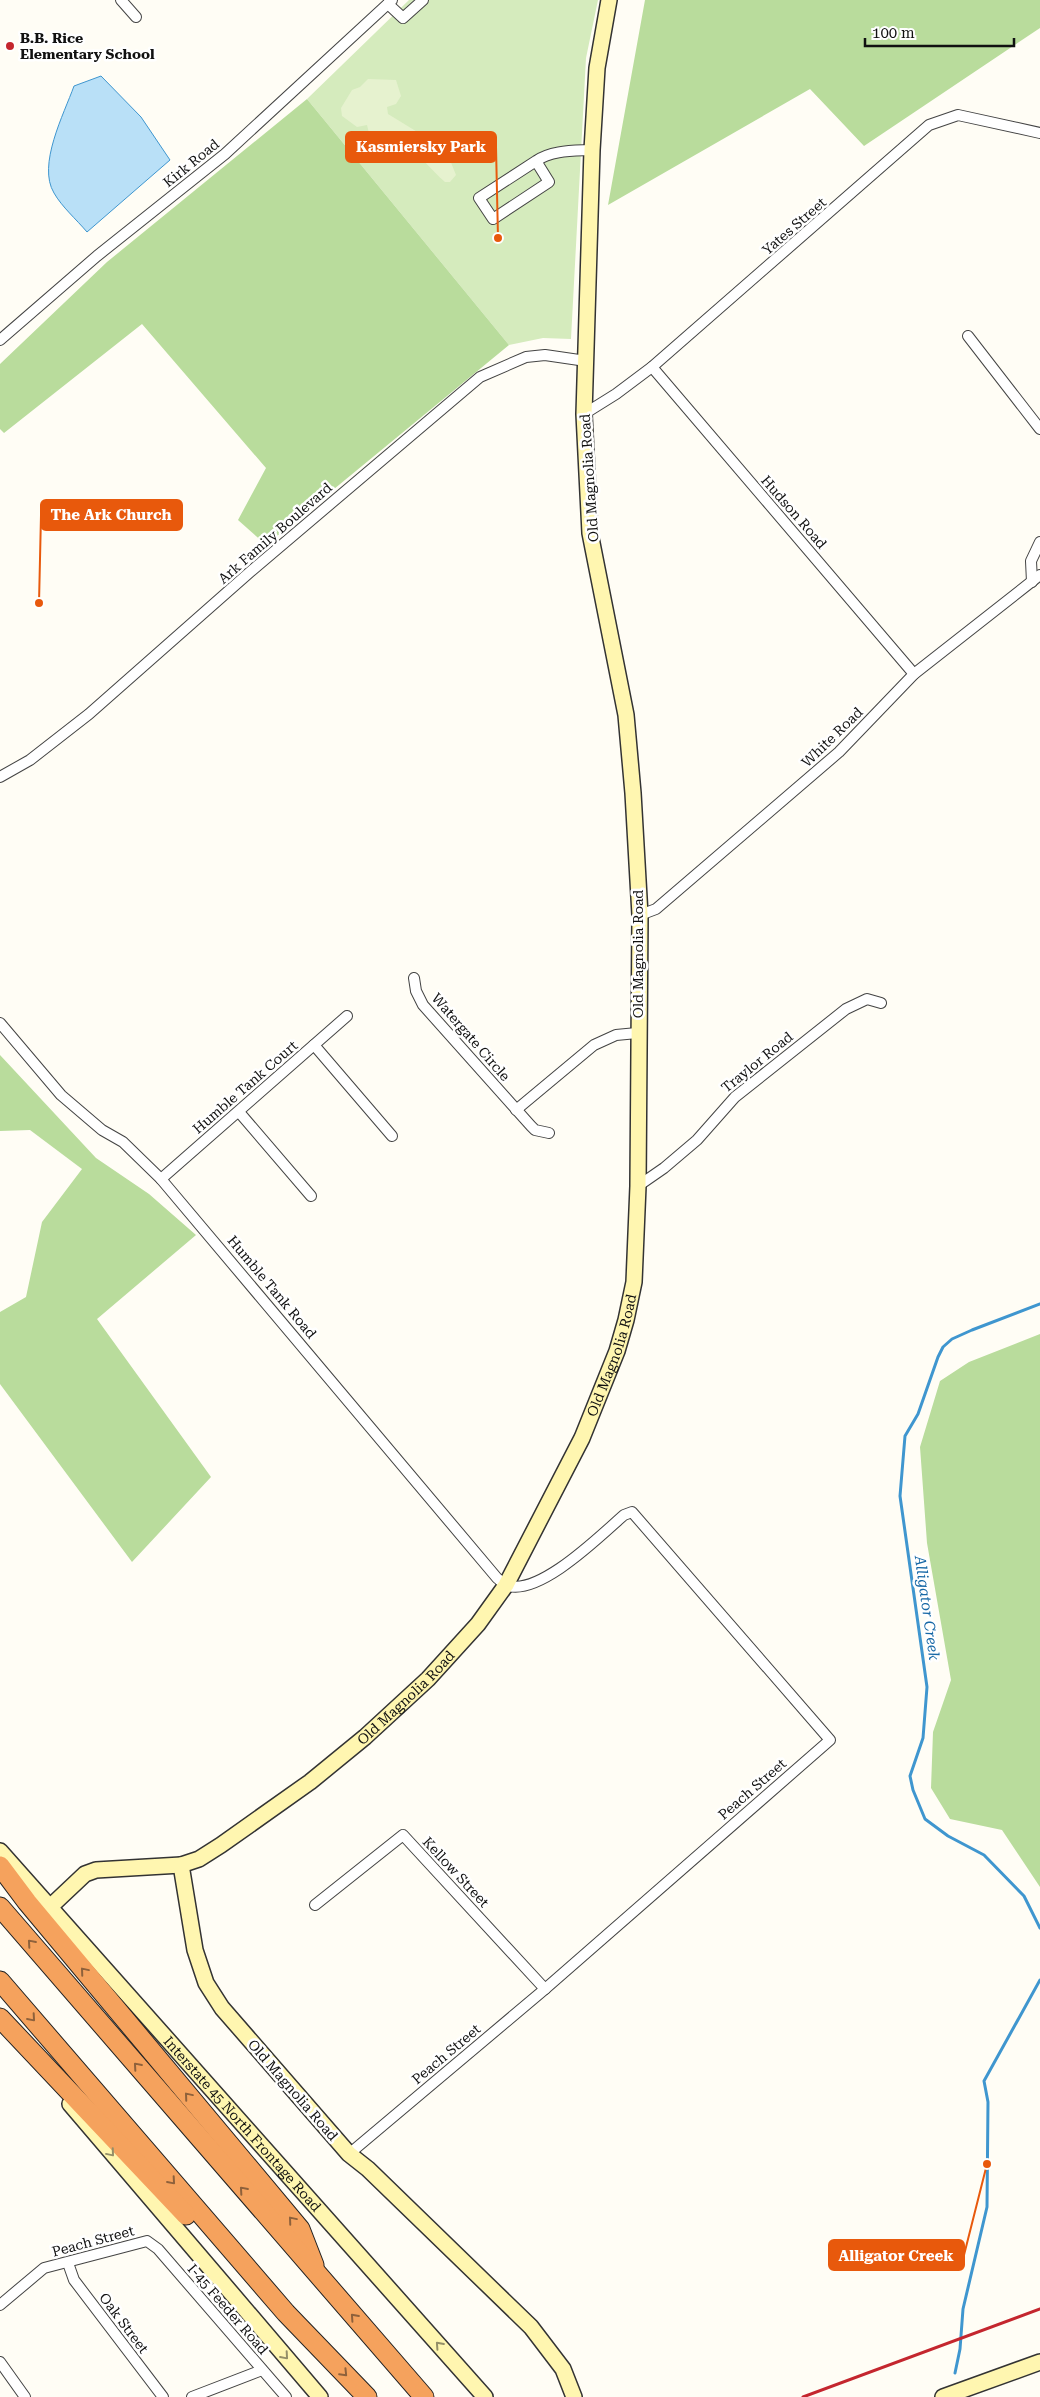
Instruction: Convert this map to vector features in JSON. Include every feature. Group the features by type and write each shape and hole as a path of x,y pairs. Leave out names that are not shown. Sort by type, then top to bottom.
{"highway":[{"path":"0,1866 27,1902 300,2229 321,2280"},
{"path":"0,1907 424,2397"},
{"path":"0,1981 286,2313"},
{"path":"0,2018 187,2216 286,2313 367,2397"}],"street":[{"path":"121,0 136,18"},
{"path":"390,2 403,18 423,0"},
{"name":"Old Magnolia Road","path":"574,2397 563,2369 531,2327 368,2169 349,2154 222,2008 206,1983 195,1950 181,1865 199,1859 221,1845 310,1782 365,1737 428,1679 478,1624 506,1585 582,1438 617,1351 634,1282 638,1186 640,915 634,793 626,715 590,533 584,414 592,150 597,68 609,0"},
{"name":"Kirk Road","path":"0,340 97,256 225,154 390,2"},
{"name":"Yates Street","path":"584,414 616,394 652,367 929,124 958,115 1040,133"},
{"path":"536,161 549,182 493,219 480,198 543,156 563,152 592,150"},
{"path":"968,336 1040,429"},
{"name":"Ark Family Boulevard","path":"0,777 30,760 89,714 466,386 480,377 526,356 545,355 586,360"},
{"name":"Hudson Road","path":"652,367 914,674"},
{"path":"1032,582 1031,561 1040,542"},
{"name":"White Road","path":"640,915 656,909 839,752 914,674 1040,575"},
{"name":"Watergate Circle","path":"414,978 416,991 423,1005 535,1130 549,1133"},
{"name":"Traylor Road","path":"638,1186 664,1168 697,1140 734,1096 846,1009 866,999 881,1003"},
{"name":"Humble Tank Court","path":"161,1179 347,1016"},
{"name":"Humble Tank Road","path":"0,1023 61,1095 96,1125 123,1142 161,1179 497,1578 506,1585"},
{"path":"516,1110 594,1045 616,1035 638,1033"},
{"path":"314,1045 392,1136"},
{"path":"239,1112 311,1196"},
{"name":"Peach Street","path":"349,2154 545,1989 830,1740 632,1512 624,1515 558,1571 545,1579 522,1587 506,1585"},
{"name":"Kellow Street","path":"315,1905 403,1835 545,1989"},
{"name":"Interstate 45 North Frontage Road","path":"0,1850 485,2397"},
{"path":"50,1907 85,1874 96,1870 181,1865"},
{"path":"0,2023 320,2397"},
{"name":"Peach Street","path":"0,2304 44,2268 146,2241"},
{"name":"I-45 Feeder Road","path":"146,2241 158,2249 286,2397"},
{"name":"Oak Street","path":"68,2263 74,2280 163,2397"},
{"path":"0,2362 25,2397"},
{"path":"943,2397 1040,2362"},
{"path":"192,2397 262,2370"}],"green space":[{"path":"409,0 598,0 586,58 571,339 543,338 509,345 307,99"},
{"path":"645,0 1040,0 1040,28 864,146 810,89 608,205"},
{"path":"368,79 396,80 401,96 396,104 387,107 388,114 419,133 420,139 424,142 434,141 446,150 456,175 450,182 445,182 413,150 408,146 404,146 395,138 377,142 370,137 367,125 357,127 342,116 341,108 352,90 360,87"},
{"path":"307,99 509,345 266,545 238,520 266,468 142,324 4,433 0,429 0,364 107,262"},
{"path":"0,1055 96,1158 149,1194 196,1235 97,1319 211,1477 132,1562 0,1384 0,1312 26,1297 42,1222 82,1169 30,1130 0,1131"},
{"path":"1040,1334 1040,1887 1002,1830 950,1819 931,1788 933,1732 951,1680 927,1543 920,1447 940,1381 969,1362"}],"water":[{"path":"101,76 141,117 170,160 87,232 54,193 50,182 50,154 74,86"}],"waterway":[{"name":"Alligator Creek","path":"1040,1304 972,1330 952,1339 943,1347 918,1414 905,1436 900,1496 927,1687 923,1738 910,1776 913,1790 925,1819 948,1836 984,1855 1024,1896 1040,1928"},
{"name":"Alligator Creek","path":"955,2373 960,2349 963,2309 987,2207 988,2102 984,2081 1040,1980"}],"railway":[{"path":"803,2397 1040,2309"}],"place":[{"name":"B.B. Rice Elementary School","path":"10,46"},
{"name":"Kasmiersky Park","path":"498,238"},
{"name":"The Ark Church","path":"39,603"},
{"name":"Alligator Creek","path":"987,2164"}]}
